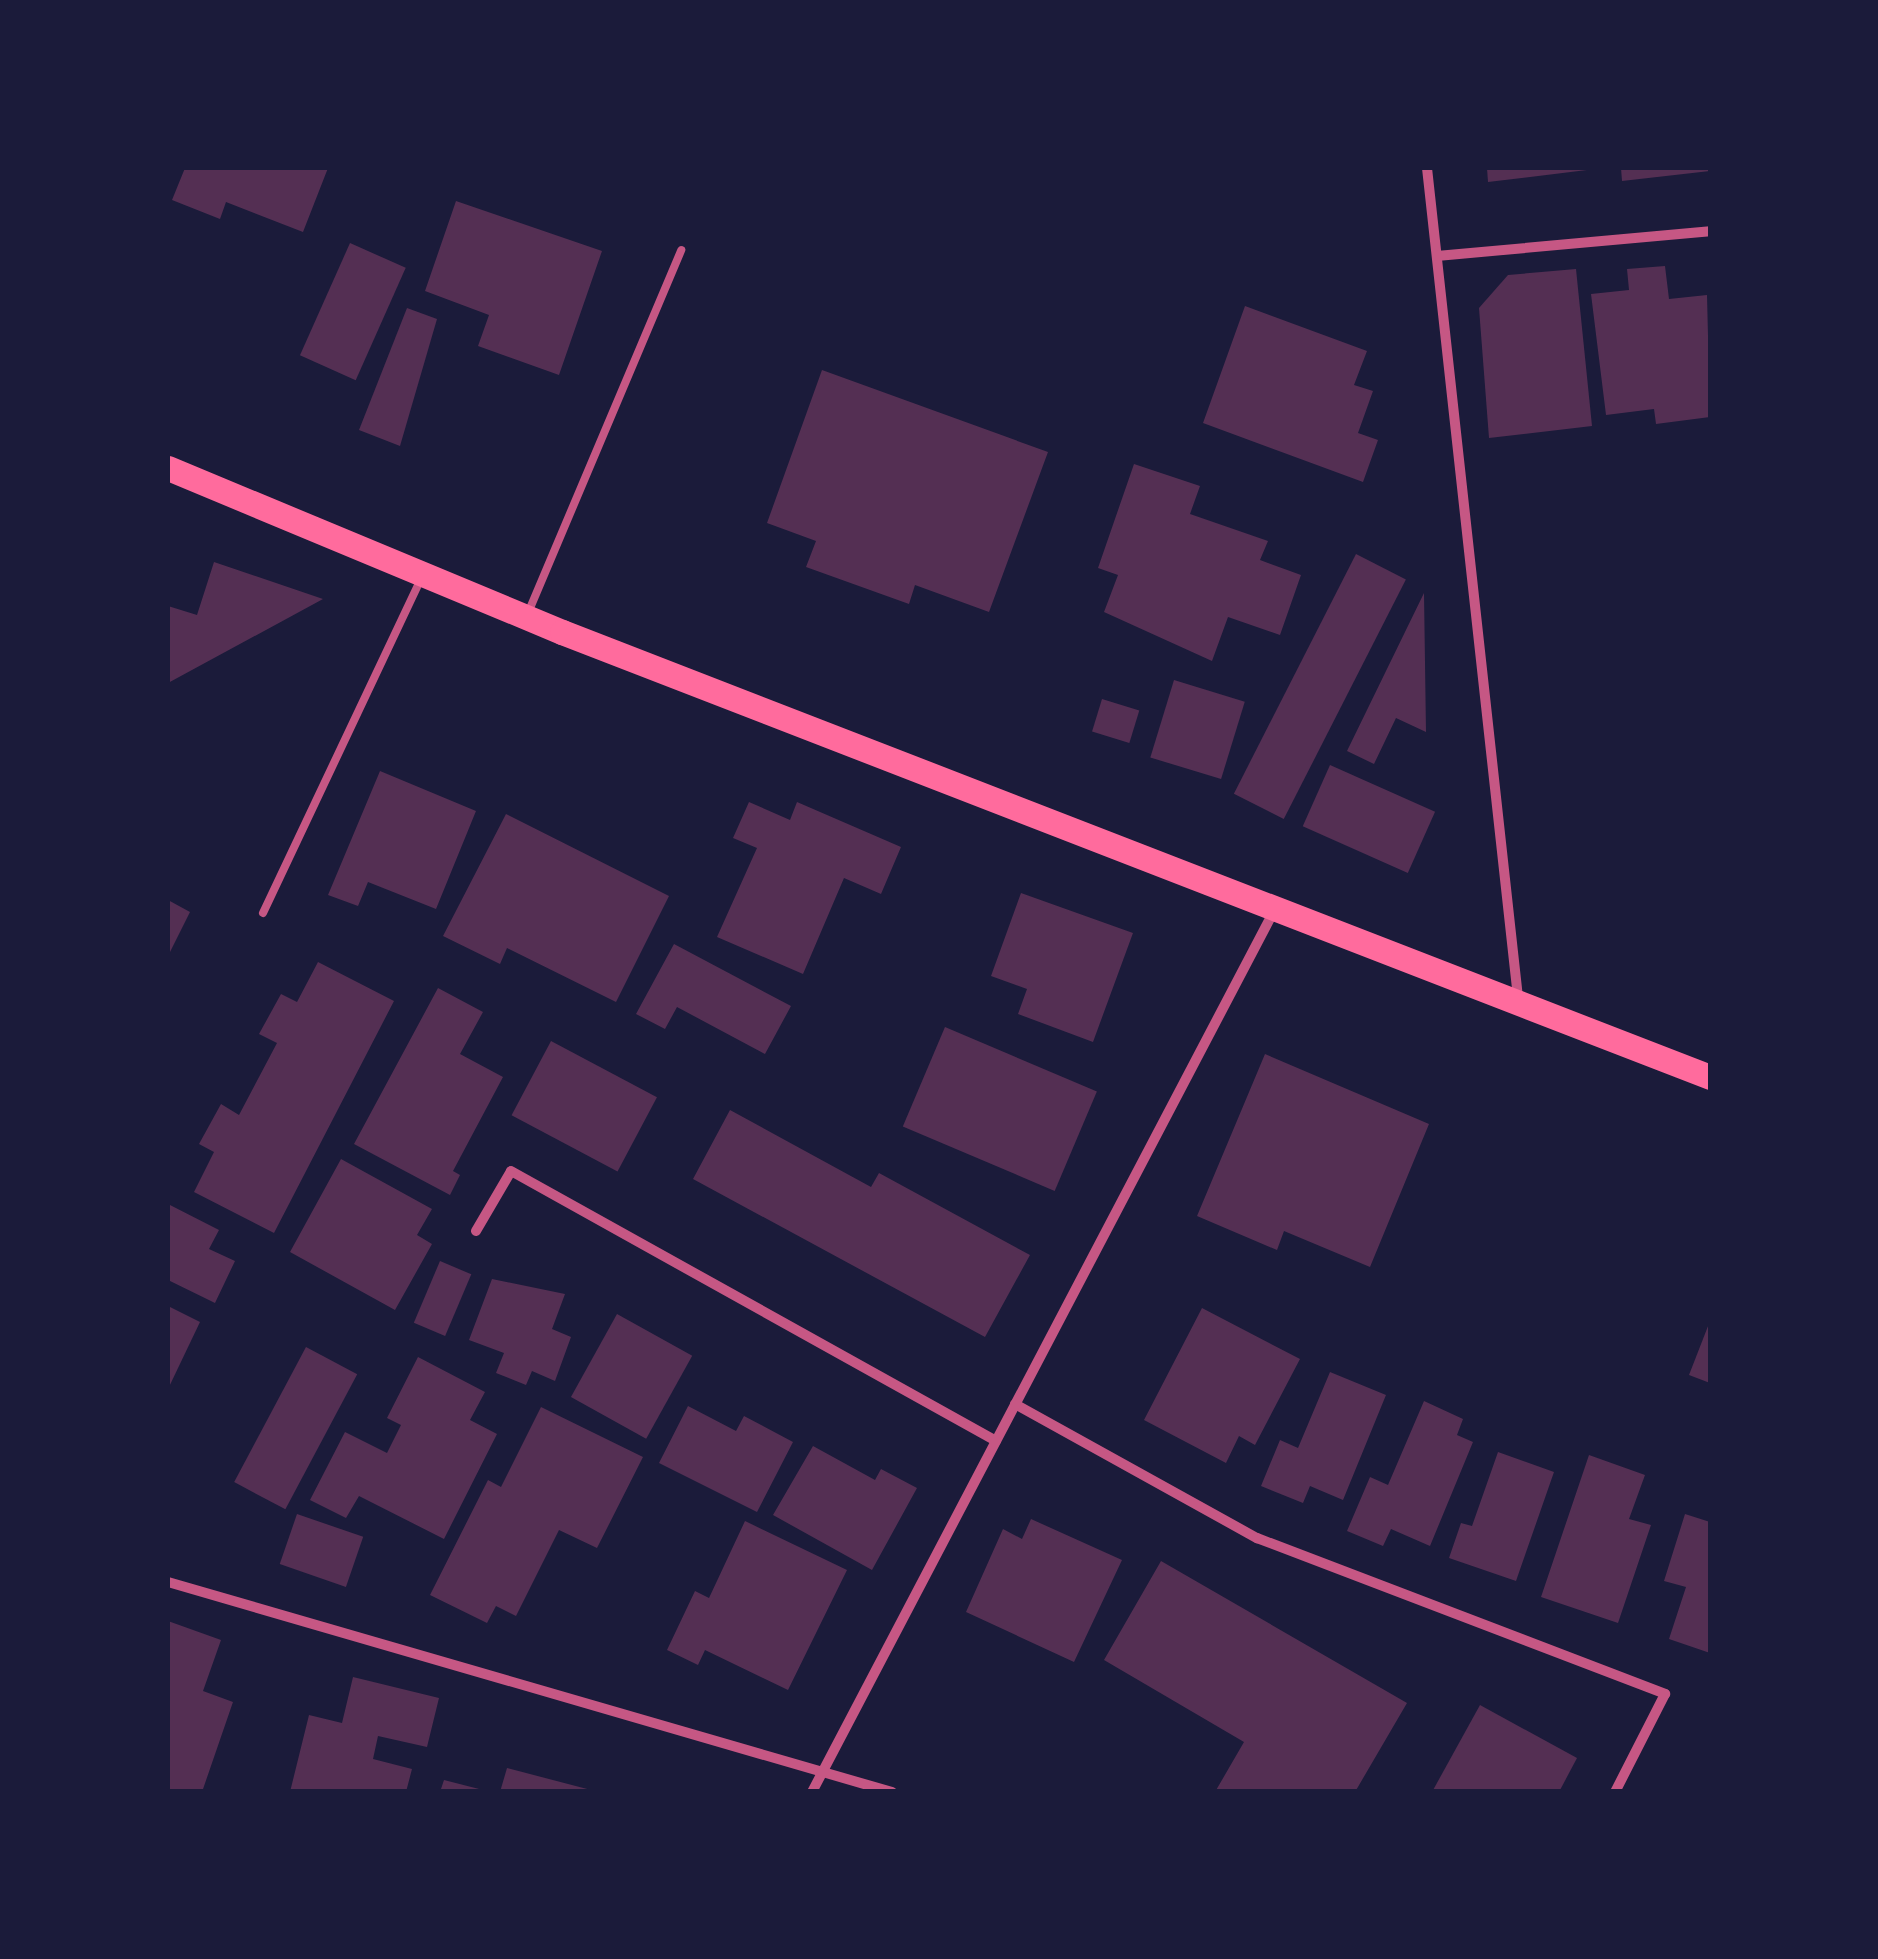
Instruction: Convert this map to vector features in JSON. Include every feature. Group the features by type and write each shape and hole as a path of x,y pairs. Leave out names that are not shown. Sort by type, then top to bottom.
{"main road":[{"path":"168,468 526,617 1710,1077"}],"street":[{"path":"1426,168 1518,1004"},
{"path":"1437,256 1710,231"},
{"path":"812,1792 1276,908"},
{"path":"476,1231 510,1171 996,1441"},
{"path":"1015,1404 1258,1538 1665,1694 1615,1792"},
{"path":"168,1582 825,1768 892,1792"}],"lane":[{"path":"526,617 681,250"},
{"path":"263,913 423,575"}],"building":[{"path":"185,168 328,168 303,232 226,202 220,219 172,200"},
{"path":"1487,168 1587,168 1587,170 1488,182"},
{"path":"1621,168 1710,168 1710,171 1622,181"},
{"path":"456,201 602,251 559,375 478,346 489,315 425,291"},
{"path":"350,243 406,268 356,380 300,355"},
{"path":"1665,266 1669,299 1707,295 1710,417 1656,424 1654,409 1606,415 1591,294 1629,290 1627,269"},
{"path":"1576,269 1592,426 1489,438 1479,308 1508,275"},
{"path":"1245,306 1367,351 1354,385 1373,391 1358,433 1378,440 1363,482 1203,423"},
{"path":"407,308 437,319 400,446 359,430"},
{"path":"822,370 1048,452 989,612 915,585 909,604 806,567 816,541 767,523"},
{"path":"1134,464 1200,486 1190,514 1268,541 1260,560 1301,575 1280,635 1228,617 1212,661 1104,612 1118,575 1098,568"},
{"path":"1356,554 1406,579 1284,819 1234,794"},
{"path":"214,562 323,599 168,683 168,606 197,615"},
{"path":"1424,593 1426,732 1396,718 1374,764 1347,751"},
{"path":"1174,680 1245,702 1221,779 1150,757"},
{"path":"1102,699 1139,710 1129,743 1092,732"},
{"path":"1330,765 1435,812 1408,873 1303,826"},
{"path":"380,771 476,811 436,909 368,882 358,906 328,895"},
{"path":"749,802 790,820 797,802 901,847 881,894 844,878 803,974 717,937 757,848 733,838"},
{"path":"506,814 669,896 616,1002 507,948 500,964 443,936"},
{"path":"1021,893 1133,933 1093,1042 1018,1014 1027,989 991,976"},
{"path":"168,900 190,912 168,956"},
{"path":"674,944 791,1006 765,1054 677,1007 665,1029 636,1014"},
{"path":"318,962 394,1001 274,1233 194,1192 214,1152 199,1144 221,1104 239,1115 277,1043 259,1034 281,994 297,1002"},
{"path":"438,988 483,1012 460,1054 503,1077 453,1171 460,1175 450,1195 354,1144"},
{"path":"945,1027 1097,1091 1055,1191 903,1126"},
{"path":"551,1041 657,1097 618,1172 512,1115"},
{"path":"1265,1054 1429,1124 1370,1267 1284,1231 1277,1250 1197,1216"},
{"path":"730,1110 871,1187 879,1173 1030,1255 985,1337 693,1179"},
{"path":"341,1159 432,1209 417,1235 432,1244 395,1310 290,1252"},
{"path":"168,1204 219,1230 209,1249 235,1261 215,1303 168,1280"},
{"path":"440,1261 471,1274 445,1336 414,1323"},
{"path":"492,1279 565,1294 552,1329 571,1337 555,1381 532,1371 526,1385 496,1373 504,1353 469,1340"},
{"path":"168,1306 200,1322 168,1389"},
{"path":"1202,1308 1300,1359 1255,1445 1239,1436 1226,1463 1144,1420"},
{"path":"617,1314 692,1356 646,1439 571,1397"},
{"path":"1710,1321 1710,1383 1689,1375"},
{"path":"306,1347 357,1374 285,1509 234,1482"},
{"path":"418,1357 485,1392 470,1420 497,1434 444,1539 359,1496 346,1518 310,1500 345,1432 387,1453 401,1425 387,1418"},
{"path":"1330,1372 1386,1395 1343,1500 1310,1486 1303,1503 1261,1486 1280,1440 1298,1448"},
{"path":"1424,1401 1463,1419 1457,1435 1473,1442 1430,1546 1391,1529 1383,1546 1347,1531 1370,1477 1388,1485"},
{"path":"688,1406 736,1431 744,1416 793,1442 757,1512 659,1463"},
{"path":"541,1407 643,1457 597,1548 559,1530 516,1616 496,1606 487,1623 430,1595 488,1480 501,1487"},
{"path":"813,1446 875,1480 881,1469 917,1488 872,1570 773,1515"},
{"path":"1498,1452 1554,1472 1516,1581 1449,1558 1461,1523 1472,1526"},
{"path":"1589,1455 1645,1475 1629,1519 1651,1525 1618,1623 1541,1597"},
{"path":"297,1514 363,1537 346,1587 280,1564"},
{"path":"1685,1514 1710,1522 1710,1653 1669,1639 1686,1587 1664,1581"},
{"path":"1031,1519 1122,1560 1074,1662 966,1612 1003,1529 1022,1539"},
{"path":"745,1521 847,1570 788,1690 705,1650 698,1665 667,1650 695,1591 709,1598"},
{"path":"1161,1561 1407,1703 1355,1792 1215,1792 1244,1742 1104,1660"},
{"path":"168,1621 221,1640 203,1691 233,1702 202,1792 168,1792"},
{"path":"353,1677 439,1698 427,1747 378,1736 373,1759 412,1769 406,1792 290,1792 309,1715 342,1723"},
{"path":"1480,1705 1577,1758 1559,1792 1432,1792"},
{"path":"507,1768 591,1790 591,1792 500,1792"},
{"path":"444,1780 483,1790 483,1792 440,1792"}]}
